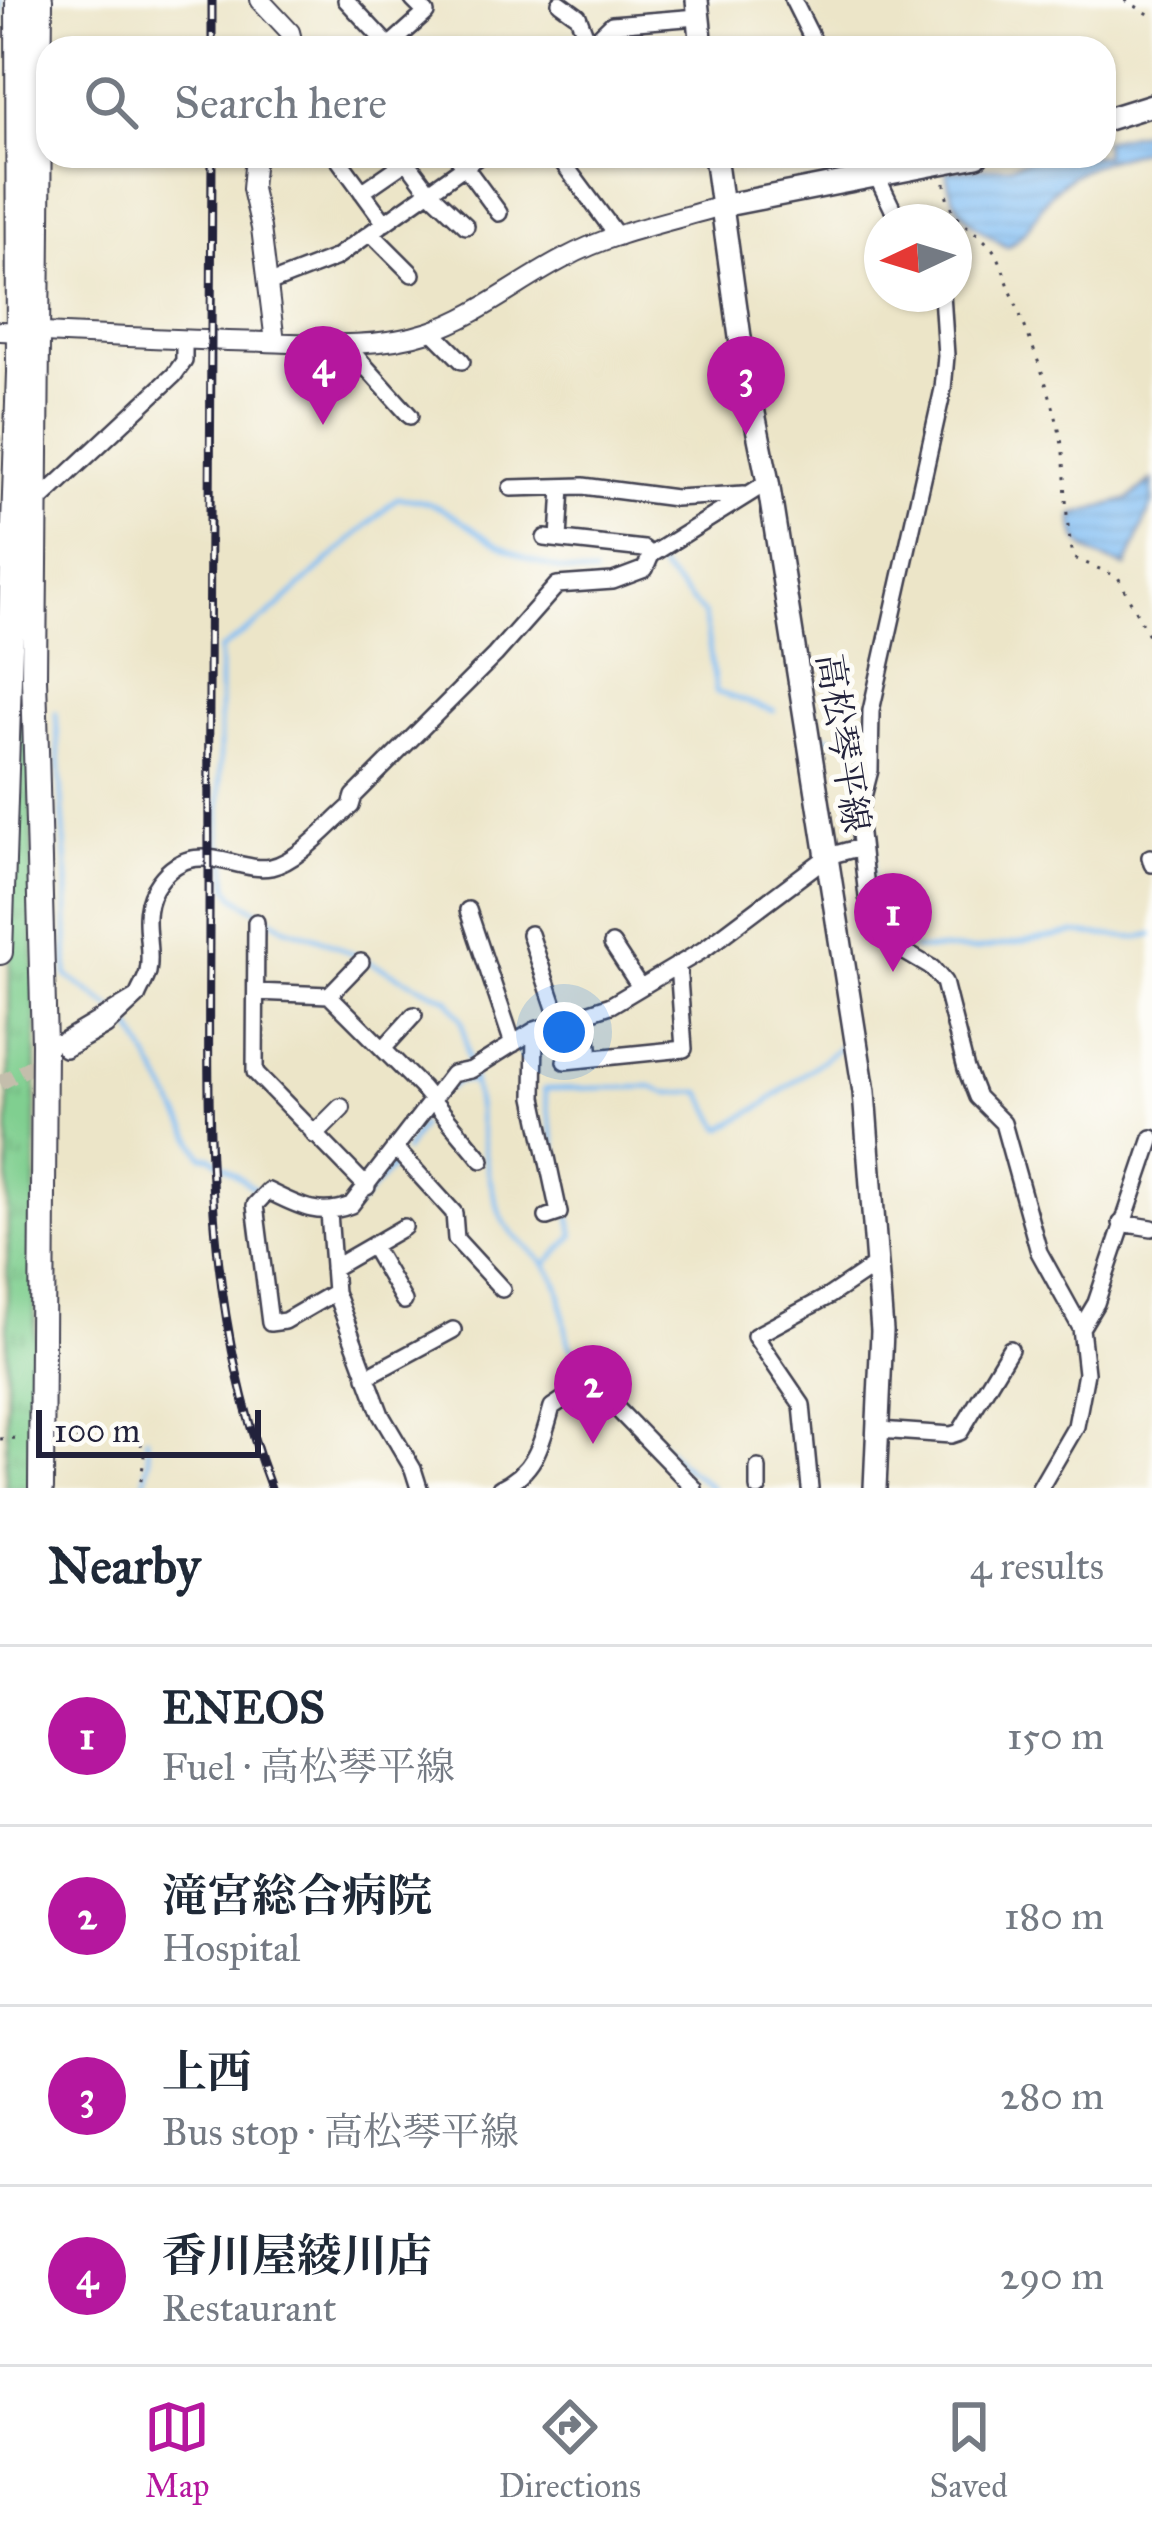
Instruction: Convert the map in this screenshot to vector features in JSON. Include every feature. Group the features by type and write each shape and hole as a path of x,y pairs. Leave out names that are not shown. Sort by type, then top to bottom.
{"highway":[{"path":"18,0 18,332 38,503 34,677 55,1047 41,1488"},
{"path":"38,36 40,0"},
{"path":"0,952 7,570 36,60"}],"main road":[{"path":"1116,116 1152,105"},
{"name":"高松琴平線","path":"716,168 746,377 768,482 864,1092 882,1331 875,1488"},
{"path":"721,206 864,168"}],"street":[{"path":"260,0 291,36"},
{"path":"346,0 380,36"},
{"path":"400,36 426,13 413,0"},
{"path":"793,0 811,36"},
{"path":"560,3 578,16 585,36"},
{"path":"599,36 612,24 698,8"},
{"path":"254,168 251,189 275,342"},
{"path":"345,168 378,228 412,274"},
{"path":"362,192 393,168"},
{"path":"412,168 466,226"},
{"path":"268,284 334,258 429,191 454,168"},
{"path":"466,168 499,213"},
{"path":"567,168 618,237"},
{"path":"873,168 890,204"},
{"path":"18,332 345,344 401,338 432,331 566,257 721,206"},
{"path":"943,312 943,389 871,711 870,770 858,816 867,897 885,934 944,982 966,1070 977,1097 1003,1124 1039,1252 1081,1328 1085,1373 1076,1426 1040,1488"},
{"path":"432,331 462,361"},
{"path":"38,503 174,375 184,362 184,340"},
{"path":"345,344 410,416"},
{"path":"55,1047 137,997 149,969 144,928 156,885 170,871 197,858 226,858 263,868 294,856 351,806 354,796 495,655 556,585 623,579 646,569 652,555 768,482"},
{"path":"511,488 562,487 675,498 747,494"},
{"path":"562,487 552,538 644,549 652,555"},
{"path":"335,1292 285,1322 270,1323 255,1205 268,1191 329,1216 351,1205 399,1153 452,1074 470,1070 535,1030 586,1015 640,987 735,927 828,856 861,848"},
{"path":"468,910 513,1044"},
{"path":"256,922 255,1072 367,1187"},
{"path":"530,934 560,1023"},
{"path":"612,944 640,987"},
{"path":"329,995 361,962"},
{"path":"565,1061 685,1049 678,964"},
{"path":"256,992 329,995 434,1102 482,1160"},
{"path":"383,1049 414,1015"},
{"path":"586,1015 590,1058"},
{"path":"535,1030 534,1097 560,1214 548,1216"},
{"path":"315,1133 340,1108"},
{"path":"1081,1328 1096,1303 1152,1138"},
{"path":"399,1153 454,1214 456,1239 502,1289"},
{"path":"329,1216 335,1292 381,1415 419,1488"},
{"path":"1121,1223 1152,1228"},
{"path":"333,1268 404,1227"},
{"path":"372,1246 404,1301"},
{"path":"810,1488 802,1405 755,1336 829,1296 878,1262"},
{"path":"366,1377 444,1329"},
{"path":"879,1430 960,1432 1010,1349"},
{"path":"500,1488 518,1481 538,1456 552,1407 578,1389 594,1385 694,1488"},
{"path":"758,1468 758,1488"}],"path":[{"path":"1125,0 1152,16"},
{"path":"946,197 960,224 997,254 1040,364 1061,441 1065,524 1074,558 1118,577 1152,643"},
{"path":"1148,686 1152,671"},
{"path":"0,1439 139,1434 144,1457 140,1488"}],"green space":[{"path":"26,524 36,1033 35,1488 6,1488 10,900"}],"water":[{"path":"1152,130 1152,148 1116,157 1116,138"},
{"path":"1088,168 1064,181 1007,247 972,221 972,204 957,204 946,171"},
{"path":"1152,480 1152,504 1126,567 1081,544 1073,515 1129,499"}],"waterway":[{"path":"1,0 1,39"},
{"path":"469,1064 462,1020 448,999 284,927 234,896 220,841 220,650 269,615 397,498 440,508 533,561 594,575"},
{"path":"656,564 704,614 716,692 774,711"},
{"path":"56,713 68,882 67,976 112,1008"},
{"path":"817,734 864,746 864,750"},
{"path":"867,831 875,846 872,877"},
{"path":"914,949 974,950 1074,933 1137,938 1152,934"},
{"path":"129,1022 202,1156 212,1157 260,1193"},
{"path":"546,1264 574,1236 544,1089 652,1087 667,1093 701,1092 722,1129 762,1106 840,1047"},
{"path":"472,1075 495,1199 511,1232 556,1281 570,1345 678,1461 712,1488"},
{"path":"450,1088 458,1081 472,1082"},
{"path":"405,1151 421,1125"},
{"path":"354,1210 398,1160"},
{"path":"144,1488 149,1458 146,1437"}],"tunnel":[{"path":"0,1083 45,1059"}],"railway":[{"path":"212,0 212,36"},
{"path":"212,168 212,1186 230,1338 247,1414 271,1488"}],"place":[{"name":"香川屋綾川店","path":"323,425"},
{"name":"上西","path":"746,435"},
{"name":"ENEOS","path":"893,972"},
{"name":"滝宮総合病院","path":"593,1444"}]}
